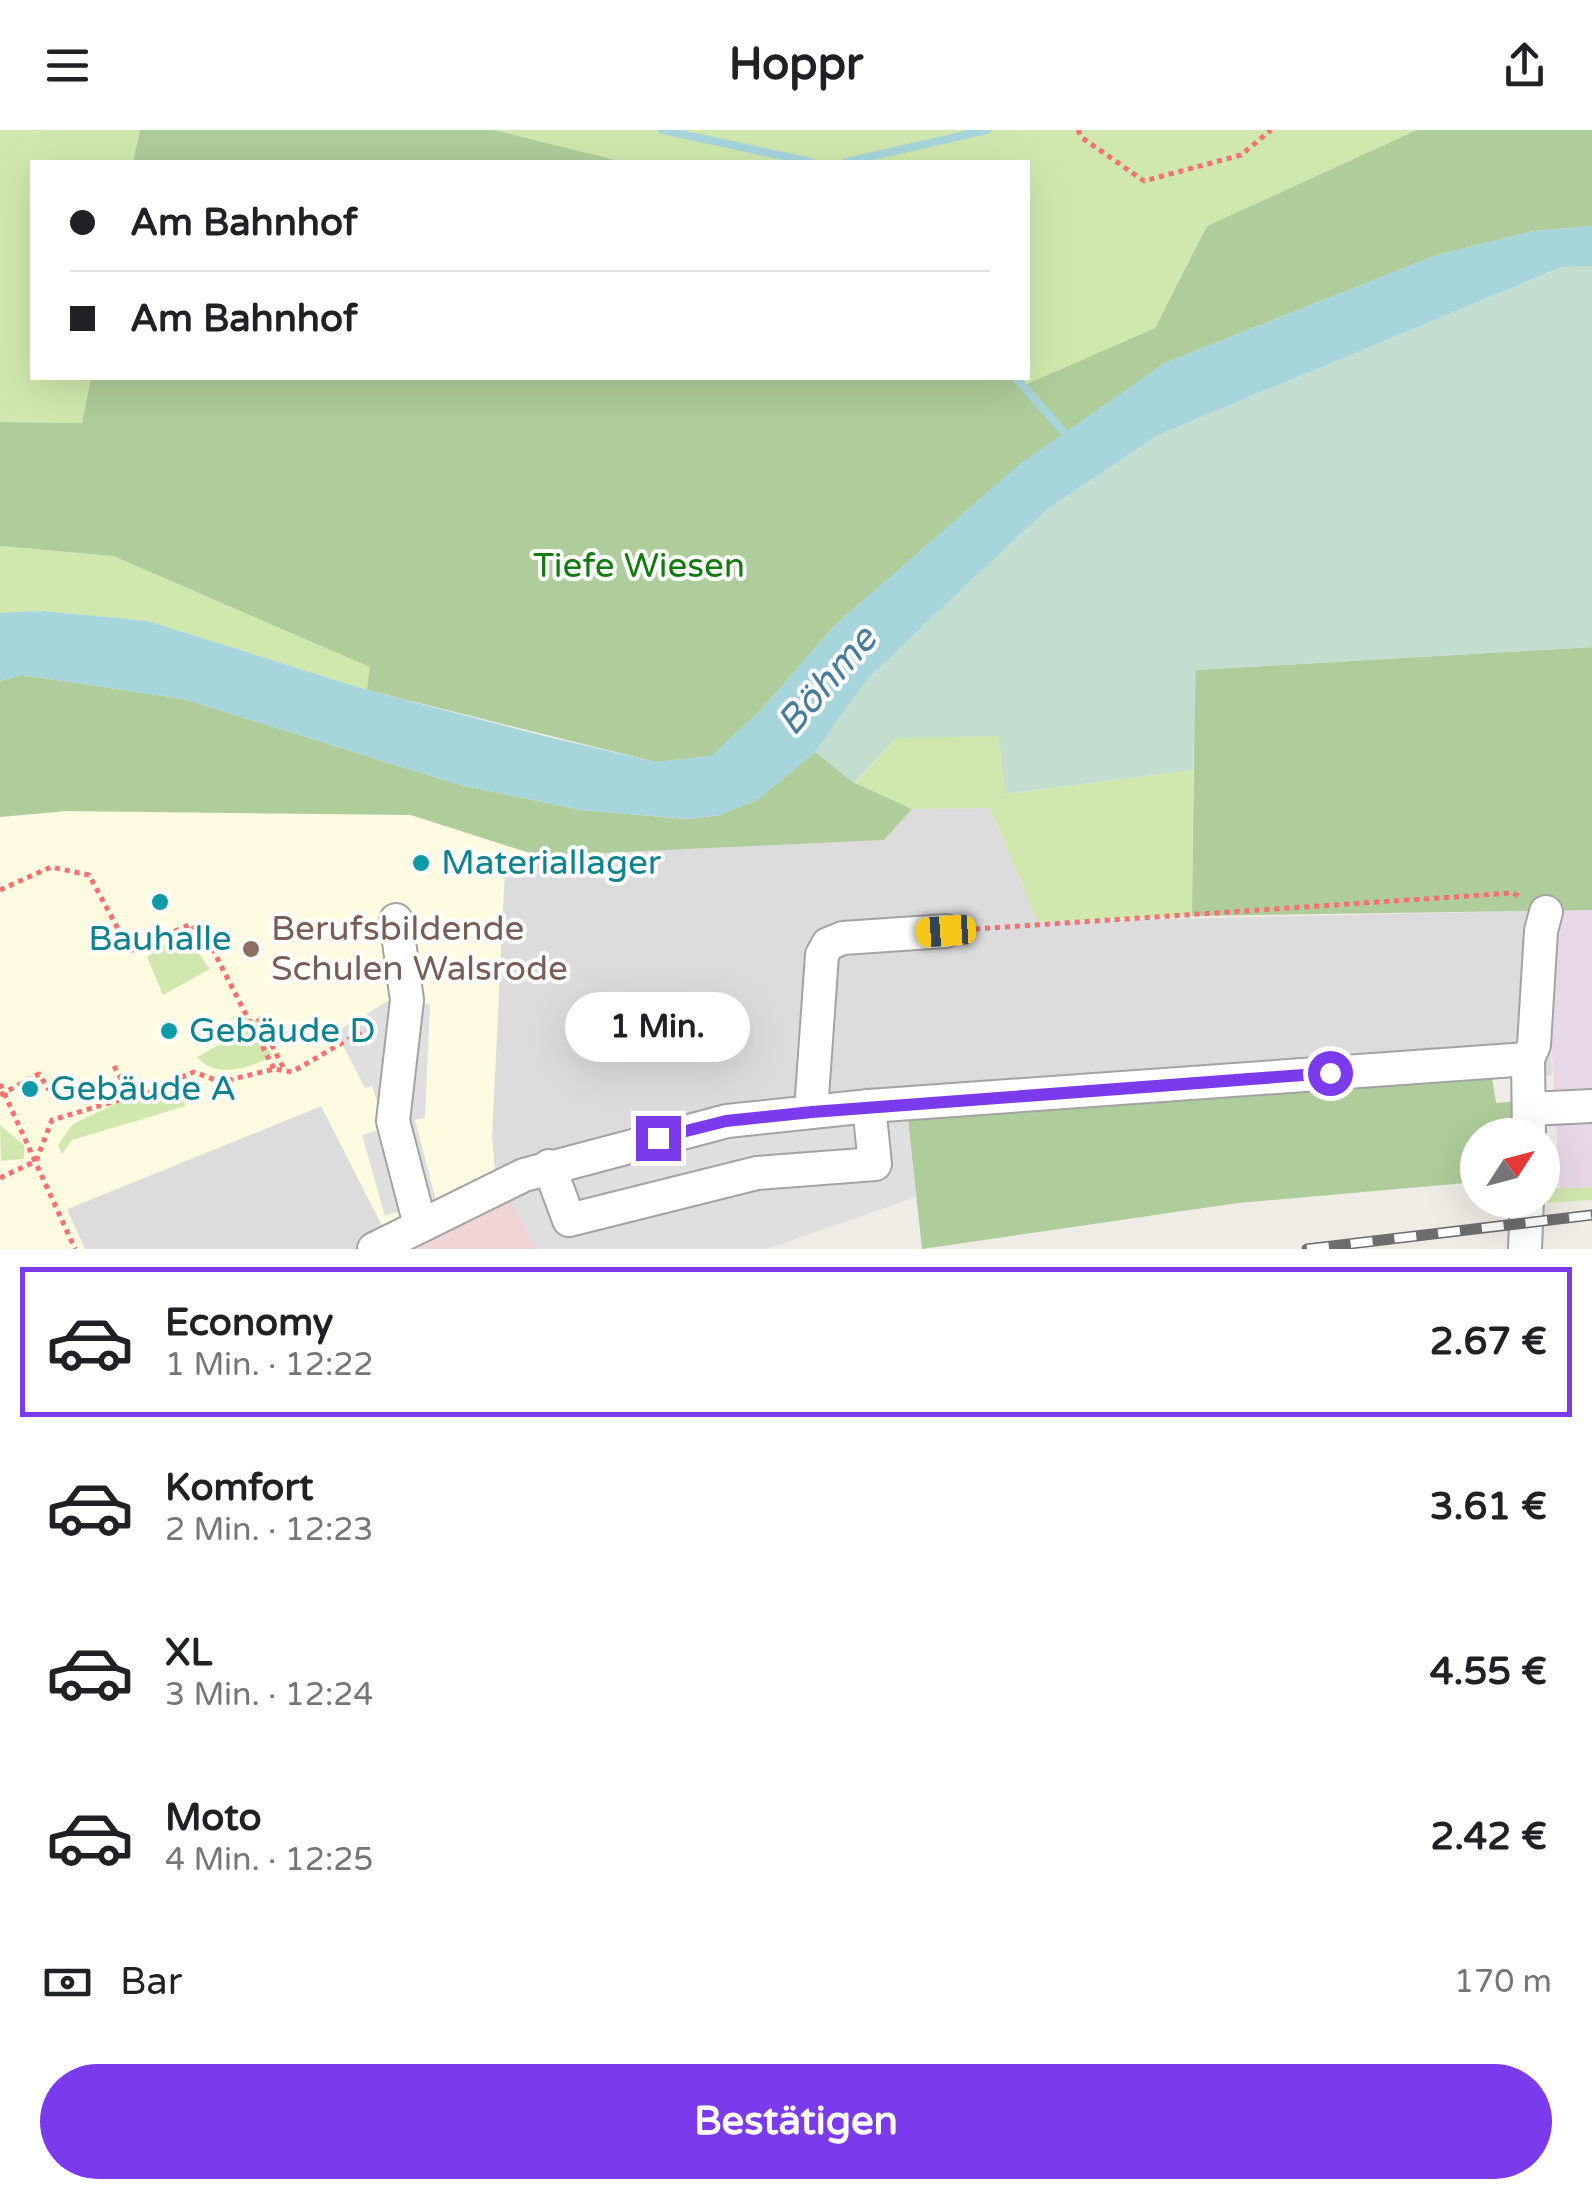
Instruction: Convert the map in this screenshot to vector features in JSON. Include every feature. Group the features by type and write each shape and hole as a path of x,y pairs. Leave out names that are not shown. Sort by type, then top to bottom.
{"street":[{"path":"1530,1118 1528,1059 1534,1046 1540,931 1546,912"},
{"path":"396,920 407,1000 394,1121 420,1225"},
{"path":"812,1112 822,955 828,944 843,938 946,931"},
{"path":"374,1249 549,1166 726,1121 870,1106 1528,1059"},
{"path":"549,1166 568,1220 756,1173 875,1164 870,1106"},
{"path":"1546,1118 1592,1106"},
{"path":"1525,1249 1526,1218"}],"path":[{"path":"1078,130 1081,137 1144,182 1241,155 1271,130"},
{"path":"0,890 51,867 90,875 130,950 191,924 212,948 274,1070"},
{"path":"946,931 1514,893 1546,912"},
{"path":"258,1018 284,1069"},
{"path":"0,1178 36,1162 52,1120 194,1072 221,1082 274,1070 292,1072 361,1032 404,1030"},
{"path":"114,1066 130,1095"},
{"path":"2,1094 39,1074 50,1090"},
{"path":"0,1084 75,1249"}],"shaded area":[{"path":"990,808 1038,922 1567,910 1547,971 1552,1075 1167,1092 907,1111 498,1208 492,1136 505,866 539,856 884,840 912,809"},
{"name":"Berufsbildende Schulen Walsrode","path":"66,811 411,815 539,856 505,867 492,1136 498,1208 411,1249 394,1249 321,1106 67,1209 85,1249 0,1249 0,817"},
{"path":"1567,910 1592,910 1592,1187 1560,1189 1560,1118 1556,1118 1547,971"},
{"path":"391,999 430,1004 425,1118 415,1120 436,1200 385,1216 362,1135 386,1127 372,1086 365,1088 336,1032"},
{"path":"322,1106 394,1249 85,1249 66,1210"},
{"path":"907,1111 916,1197 767,1249 538,1249 511,1201 575,1175 699,1141"},
{"path":"511,1201 538,1249 411,1249"}],"green space":[{"path":"0,130 140,130 133,160 30,160 30,380 91,380 82,423 0,422"},
{"path":"140,130 494,130 616,160 133,160"},
{"path":"494,130 1417,130 1207,226 1155,328 1025,386 1018,380 1030,380 1030,160 616,160"},
{"name":"Tiefe Wiesen","path":"1417,130 1592,130 1592,226 1533,231 1434,256 1165,363 1021,464 835,625 761,710 712,756 656,762 367,690 370,667 113,556 0,546 0,422 82,423 91,380 1019,380 1025,385 1155,328 1207,226"},
{"path":"1592,266 1592,647 1196,670 1193,770 1005,794 999,736 896,738 854,783 815,752 868,678 1046,510 1158,435 1563,267"},
{"path":"0,546 112,556 371,667 367,690 148,621 43,611 0,613"},
{"path":"1592,647 1592,910 1192,916 1195,670"},
{"path":"22,675 184,699 460,785 581,810 687,819 720,815 757,800 815,752 855,783 912,809 884,840 539,856 411,815 66,811 0,817 0,681"},
{"path":"1000,736 1006,794 1193,770 1192,916 1038,922 990,808 912,809 855,783 896,738"},
{"path":"183,932 210,969 163,995 147,957"},
{"path":"243,1011 249,1022 255,1019 272,1057 233,1069 205,1064 197,1057 241,1033 232,1017"},
{"path":"1492,1078 1496,1103 1518,1101 1518,1118 1460,1118 1460,1183 1238,1203 922,1249 907,1111"},
{"path":"175,1090 186,1106 72,1140 62,1154 58,1145 73,1124 127,1098 134,1096 143,1103"},
{"path":"0,1125 24,1145 24,1159 1,1161"},
{"path":"1592,1187 1592,1200 1560,1202 1560,1189"}],"water":[{"name":"Böhme","path":"1592,226 1592,266 1562,267 1158,435 1046,510 868,678 815,752 757,800 720,815 688,819 581,810 460,785 184,699 22,675 0,681 0,613 43,611 148,621 367,690 544,736 656,762 711,756 761,710 835,625 1021,463 1165,363 1434,256 1533,231"}],"waterway":[{"path":"662,130 802,160"},
{"path":"855,160 987,130"},
{"path":"1018,380 1069,438"}],"railway":[{"path":"1307,1249 1592,1215"}],"place":[{"name":"Materiallager","path":"421,863"},
{"name":"Bauhalle","path":"160,902"},
{"name":"Berufsbildende Schulen Walsrode","path":"251,949"},
{"name":"Gebäude D","path":"169,1031"},
{"name":"Gebäude A","path":"30,1089"}],"route":[{"path":"658,1138 726,1121 870,1106 1330,1073"}]}
